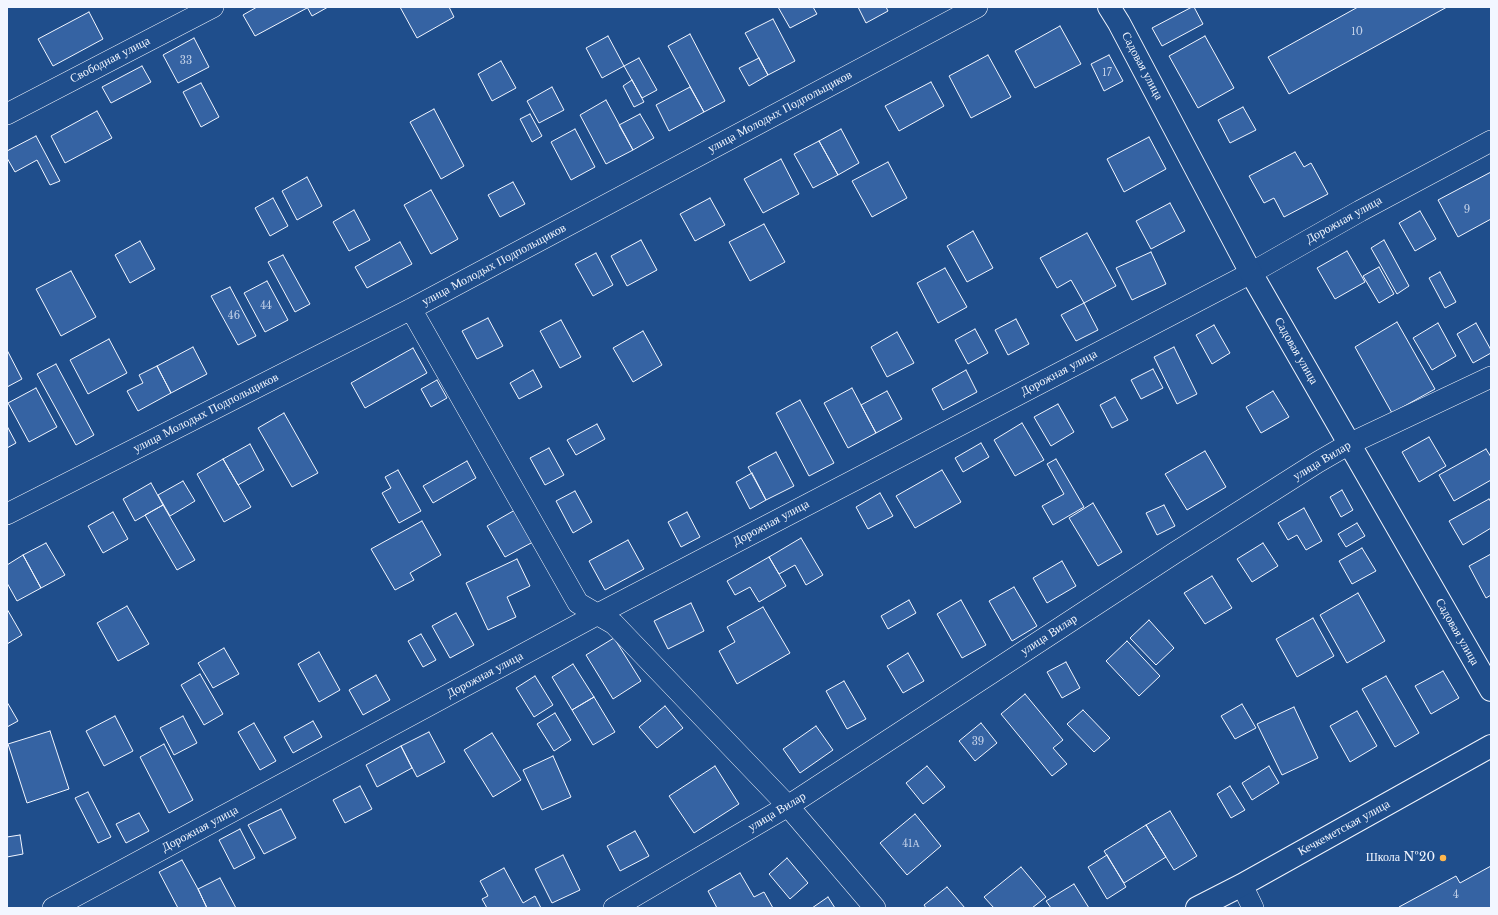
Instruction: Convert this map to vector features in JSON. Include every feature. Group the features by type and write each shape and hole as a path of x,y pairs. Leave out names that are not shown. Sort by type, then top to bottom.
{"main road":[{"name":"Садовая улица","path":"1109,7 1119,22 1251,273 1491,690"},
{"name":"Кечкеметская улица","path":"1197,908 1242,885 1491,746"}],"street":[{"name":"Свободная улица","path":"7,114 213,7"},
{"name":"улица Молодых Подпольщиков","path":"7,514 411,309 976,7"},
{"name":"Дорожная улица","path":"53,908 598,614 1251,273 1360,211 1491,141"},
{"path":"411,309 578,603 614,624 788,806 875,908"},
{"name":"улица Вилар","path":"614,908 788,806 1173,554 1311,466 1349,444 1491,377"},
{"path":"1242,885 1253,908"}],"building":[{"path":"257,7 307,8 255,36 243,15"},
{"path":"307,7 328,7 312,16"},
{"path":"400,7 449,7 454,17 417,38"},
{"path":"778,7 813,7 817,14 790,28"},
{"path":"858,7 886,7 888,11 866,23"},
{"path":"1194,7 1203,24 1162,46 1152,28"},
{"path":"1358,7 1447,7 1289,94 1268,57"},
{"path":"89,12 103,39 53,66 38,39"},
{"path":"773,19 795,61 768,75 745,33"},
{"path":"1060,26 1081,64 1035,88 1015,51"},
{"path":"690,34 725,101 704,112 668,46"},
{"path":"608,36 624,66 602,78 586,48"},
{"path":"1205,36 1234,88 1198,108 1169,56"},
{"path":"194,38 209,67 178,83 163,55"},
{"path":"988,55 1011,97 971,118 949,76"},
{"path":"1109,55 1123,81 1104,91 1091,64"},
{"path":"639,58 657,90 642,98 624,66"},
{"path":"759,58 768,75 749,86 739,68"},
{"path":"501,61 516,88 492,101 478,74"},
{"path":"142,66 151,82 111,103 102,87"},
{"path":"632,80 644,102 634,107 623,86"},
{"path":"931,82 944,106 899,131 885,106"},
{"path":"201,83 219,117 201,127 183,92"},
{"path":"552,87 564,110 539,123 527,101"},
{"path":"690,87 704,112 669,131 656,105"},
{"path":"606,100 633,150 606,164 580,115"},
{"path":"1243,107 1256,130 1230,143 1218,120"},
{"path":"434,109 464,166 441,179 410,122"},
{"path":"97,111 112,138 65,163 51,136"},
{"path":"530,114 542,136 532,142 520,119"},
{"path":"640,114 654,138 633,150 619,125"},
{"path":"575,129 595,167 571,180 551,142"},
{"path":"841,129 859,163 838,175 819,141"},
{"path":"36,136 60,181 50,185 37,160 15,172 7,158 7,151"},
{"path":"1149,137 1166,169 1124,192 1107,159"},
{"path":"819,141 838,175 813,188 794,154"},
{"path":"1295,152 1304,167 1311,163 1328,194 1284,217 1274,198 1264,203 1249,176"},
{"path":"781,159 799,194 763,213 744,179"},
{"path":"888,162 907,198 872,217 852,181"},
{"path":"1491,172 1491,219 1458,237 1438,200"},
{"path":"307,177 322,206 297,220 282,191"},
{"path":"513,182 525,204 500,217 488,195"},
{"path":"431,190 458,239 431,254 404,205"},
{"path":"273,198 288,226 270,236 255,208"},
{"path":"710,198 725,225 695,241 680,214"},
{"path":"1170,203 1185,231 1151,249 1136,221"},
{"path":"354,210 370,240 349,251 333,222"},
{"path":"1420,211 1436,239 1415,251 1399,223"},
{"path":"764,224 785,262 750,281 729,242"},
{"path":"973,231 993,268 967,282 947,246"},
{"path":"1087,233 1116,286 1084,303 1071,280 1057,288 1040,258"},
{"path":"641,240 657,270 627,286 611,256"},
{"path":"1384,240 1409,286 1397,294 1371,248"},
{"path":"140,241 155,269 130,283 115,255"},
{"path":"400,242 412,264 367,288 355,267"},
{"path":"1347,251 1365,282 1335,299 1317,268"},
{"path":"1151,252 1166,284 1132,300 1116,268"},
{"path":"596,253 613,285 593,296 575,264"},
{"path":"283,255 310,304 295,312 268,262"},
{"path":"1379,267 1394,294 1379,303 1363,276"},
{"path":"945,268 967,307 938,323 917,283"},
{"path":"71,271 96,317 61,336 36,289"},
{"path":"1440,272 1456,302 1445,308 1429,278"},
{"path":"267,281 288,320 265,332 244,293"},
{"path":"230,287 256,336 238,345 211,296"},
{"path":"1084,303 1098,330 1076,341 1061,315"},
{"path":"488,318 503,346 477,359 462,331"},
{"path":"1016,319 1029,344 1008,355 995,330"},
{"path":"561,320 581,357 560,368 540,331"},
{"path":"1397,322 1435,389 1392,413 1355,347"},
{"path":"1438,323 1456,356 1432,370 1413,338"},
{"path":"1476,323 1491,350 1491,353 1473,363 1457,334"},
{"path":"1214,325 1230,353 1212,364 1196,335"},
{"path":"975,329 988,353 968,364 955,340"},
{"path":"643,331 662,365 633,382 613,348"},
{"path":"897,332 914,363 887,377 871,347"},
{"path":"109,339 127,373 88,394 70,360"},
{"path":"193,347 207,374 171,393 157,366"},
{"path":"1174,347 1197,394 1177,404 1154,357"},
{"path":"413,348 427,373 365,408 351,383"},
{"path":"7,350 22,379 7,387"},
{"path":"56,364 94,435 76,445 37,374"},
{"path":"157,366 171,393 138,411 127,391 143,383 139,375"},
{"path":"1153,369 1163,388 1141,399 1131,380"},
{"path":"533,370 542,387 519,399 510,383"},
{"path":"966,370 977,392 943,410 932,389"},
{"path":"437,380 447,398 431,407 421,389"},
{"path":"36,388 57,427 29,442 8,403"},
{"path":"852,388 876,433 848,448 824,403"},
{"path":"887,391 902,419 876,433 861,405"},
{"path":"1273,391 1289,417 1261,433 1246,407"},
{"path":"1115,397 1128,420 1112,428 1100,405"},
{"path":"800,400 834,463 809,476 776,413"},
{"path":"1058,404 1074,432 1051,446 1034,417"},
{"path":"284,413 318,473 292,487 258,428"},
{"path":"1022,423 1044,460 1015,476 994,440"},
{"path":"597,424 605,439 576,455 567,440"},
{"path":"7,426 16,443 7,448"},
{"path":"1429,437 1446,466 1419,482 1402,452"},
{"path":"981,443 989,457 963,472 955,458"},
{"path":"250,444 264,470 238,485 223,459"},
{"path":"549,448 564,475 545,485 530,458"},
{"path":"1486,449 1491,457 1491,480 1454,501 1439,475"},
{"path":"1205,451 1226,487 1187,510 1165,474"},
{"path":"776,452 794,486 766,500 748,467"},
{"path":"223,459 251,507 224,522 197,474"},
{"path":"1056,459 1084,507 1053,525 1042,506 1064,494 1047,464"},
{"path":"467,461 476,478 433,503 423,486"},
{"path":"398,470 421,511 399,523 382,493 391,488 385,477"},
{"path":"942,470 961,502 915,528 896,496"},
{"path":"752,473 766,500 750,509 736,482"},
{"path":"183,481 195,501 170,516 158,495"},
{"path":"151,483 163,505 135,521 123,499"},
{"path":"1342,490 1353,510 1341,517 1330,497"},
{"path":"575,491 592,522 573,533 556,501"},
{"path":"880,493 893,516 868,529 856,507"},
{"path":"1489,499 1491,502 1491,528 1463,545 1449,521"},
{"path":"1093,503 1122,552 1098,566 1069,518"},
{"path":"163,505 195,560 177,570 145,515"},
{"path":"1164,505 1175,526 1157,535 1146,513"},
{"path":"1304,508 1322,541 1306,550 1297,535 1288,540 1278,523"},
{"path":"515,510 533,542 505,557 487,526"},
{"path":"113,512 128,539 103,553 88,526"},
{"path":"687,512 700,537 681,547 668,522"},
{"path":"422,521 441,555 410,573 414,580 395,590 371,549"},
{"path":"1357,523 1365,536 1346,547 1338,534"},
{"path":"801,538 823,575 806,585 795,565 779,574 769,557"},
{"path":"628,540 644,569 605,590 589,561"},
{"path":"46,543 65,575 41,588 23,555"},
{"path":"1263,543 1278,566 1252,582 1237,559"},
{"path":"1362,548 1376,571 1352,584 1339,561"},
{"path":"1491,554 1491,595 1486,598 1469,566"},
{"path":"23,555 41,588 17,601 7,583 7,565"},
{"path":"769,557 786,586 759,602 750,587 735,595 727,581"},
{"path":"517,559 530,586 507,597 516,617 488,630 466,583"},
{"path":"1062,561 1076,586 1047,603 1033,578"},
{"path":"1212,576 1232,608 1205,624 1184,593"},
{"path":"1014,587 1037,626 1012,641 989,601"},
{"path":"1358,593 1385,641 1347,663 1320,615"},
{"path":"909,600 916,613 888,629 881,616"},
{"path":"961,600 986,645 962,658 937,614"},
{"path":"691,603 704,631 668,649 654,621"},
{"path":"127,606 149,644 118,661 97,623"},
{"path":"763,607 790,653 737,684 719,651 735,642 727,627"},
{"path":"7,609 22,635 7,644"},
{"path":"456,613 474,645 450,658 432,626"},
{"path":"1313,618 1334,656 1297,677 1276,639"},
{"path":"1149,620 1174,648 1156,665 1130,638"},
{"path":"421,634 436,660 423,667 408,641"},
{"path":"614,638 641,681 613,699 586,655"},
{"path":"1127,641 1160,676 1139,696 1106,661"},
{"path":"224,648 239,674 213,688 198,663"},
{"path":"319,652 340,690 319,702 298,664"},
{"path":"908,653 924,681 903,693 887,666"},
{"path":"1066,662 1080,688 1062,698 1047,672"},
{"path":"573,664 594,697 572,710 552,677"},
{"path":"1443,671 1459,698 1431,714 1415,686"},
{"path":"200,674 223,714 204,725 181,685"},
{"path":"376,675 390,700 363,715 349,690"},
{"path":"535,676 553,705 534,717 516,688"},
{"path":"1386,676 1419,733 1395,747 1362,689"},
{"path":"844,681 866,719 847,729 826,691"},
{"path":"1025,694 1063,740 1053,748 1067,764 1052,776 1001,714"},
{"path":"594,697 615,732 593,745 572,710"},
{"path":"7,702 18,721 7,727"},
{"path":"1242,704 1256,728 1235,739 1221,716"},
{"path":"665,706 683,728 657,748 639,727"},
{"path":"1294,707 1318,758 1282,775 1257,724"},
{"path":"1083,710 1110,738 1094,752 1067,724"},
{"path":"1357,711 1377,746 1350,762 1330,726"},
{"path":"555,713 571,740 554,751 537,724"},
{"path":"115,716 133,751 104,766 86,731"},
{"path":"183,716 197,743 174,755 160,728"},
{"path":"313,721 322,737 293,753 284,737"},
{"path":"254,723 276,761 260,770 238,732"},
{"path":"981,723 997,743 975,761 959,741"},
{"path":"816,726 833,750 800,773 783,749"},
{"path":"50,731 69,789 27,803 8,744"},
{"path":"429,732 445,762 417,777 401,746"},
{"path":"492,733 521,780 493,797 464,750"},
{"path":"164,744 193,800 169,813 140,757"},
{"path":"401,746 412,768 377,787 366,765"},
{"path":"553,756 571,797 542,810 523,770"},
{"path":"715,766 739,804 694,833 669,796"},
{"path":"927,766 945,787 923,804 906,783"},
{"path":"1269,766 1279,783 1252,800 1242,783"},
{"path":"360,786 372,809 345,823 333,800"},
{"path":"1230,786 1245,810 1231,818 1217,794"},
{"path":"88,792 111,837 98,843 75,798"},
{"path":"281,809 296,838 264,854 248,825"},
{"path":"1170,811 1197,856 1174,870 1146,825"},
{"path":"139,813 149,831 126,843 116,824"},
{"path":"915,814 941,846 907,875 880,843"},
{"path":"1146,825 1166,857 1124,883 1104,851"},
{"path":"240,829 255,858 234,869 219,840"},
{"path":"635,831 649,856 620,871 607,846"},
{"path":"20,835 23,854 7,857 7,837"},
{"path":"563,855 580,890 552,903 535,869"},
{"path":"1107,855 1126,887 1107,899 1088,867"},
{"path":"787,858 808,883 790,899 769,874"},
{"path":"182,860 207,908 178,908 159,872"},
{"path":"1491,866 1491,908 1399,907 1456,876 1460,883"},
{"path":"1021,867 1046,897 1032,908 994,908 984,897"},
{"path":"504,868 523,903 535,896 541,908 487,908 482,899 488,896 480,881"},
{"path":"740,873 754,897 764,892 773,908 717,908 708,891"},
{"path":"220,878 236,908 207,908 198,889"},
{"path":"1074,884 1089,908 1051,908 1046,901"},
{"path":"947,887 965,908 926,908 924,905"},
{"path":"828,897 835,908 812,908"}],"place":[{"name":"Школа №20","path":"1443,858"}]}
